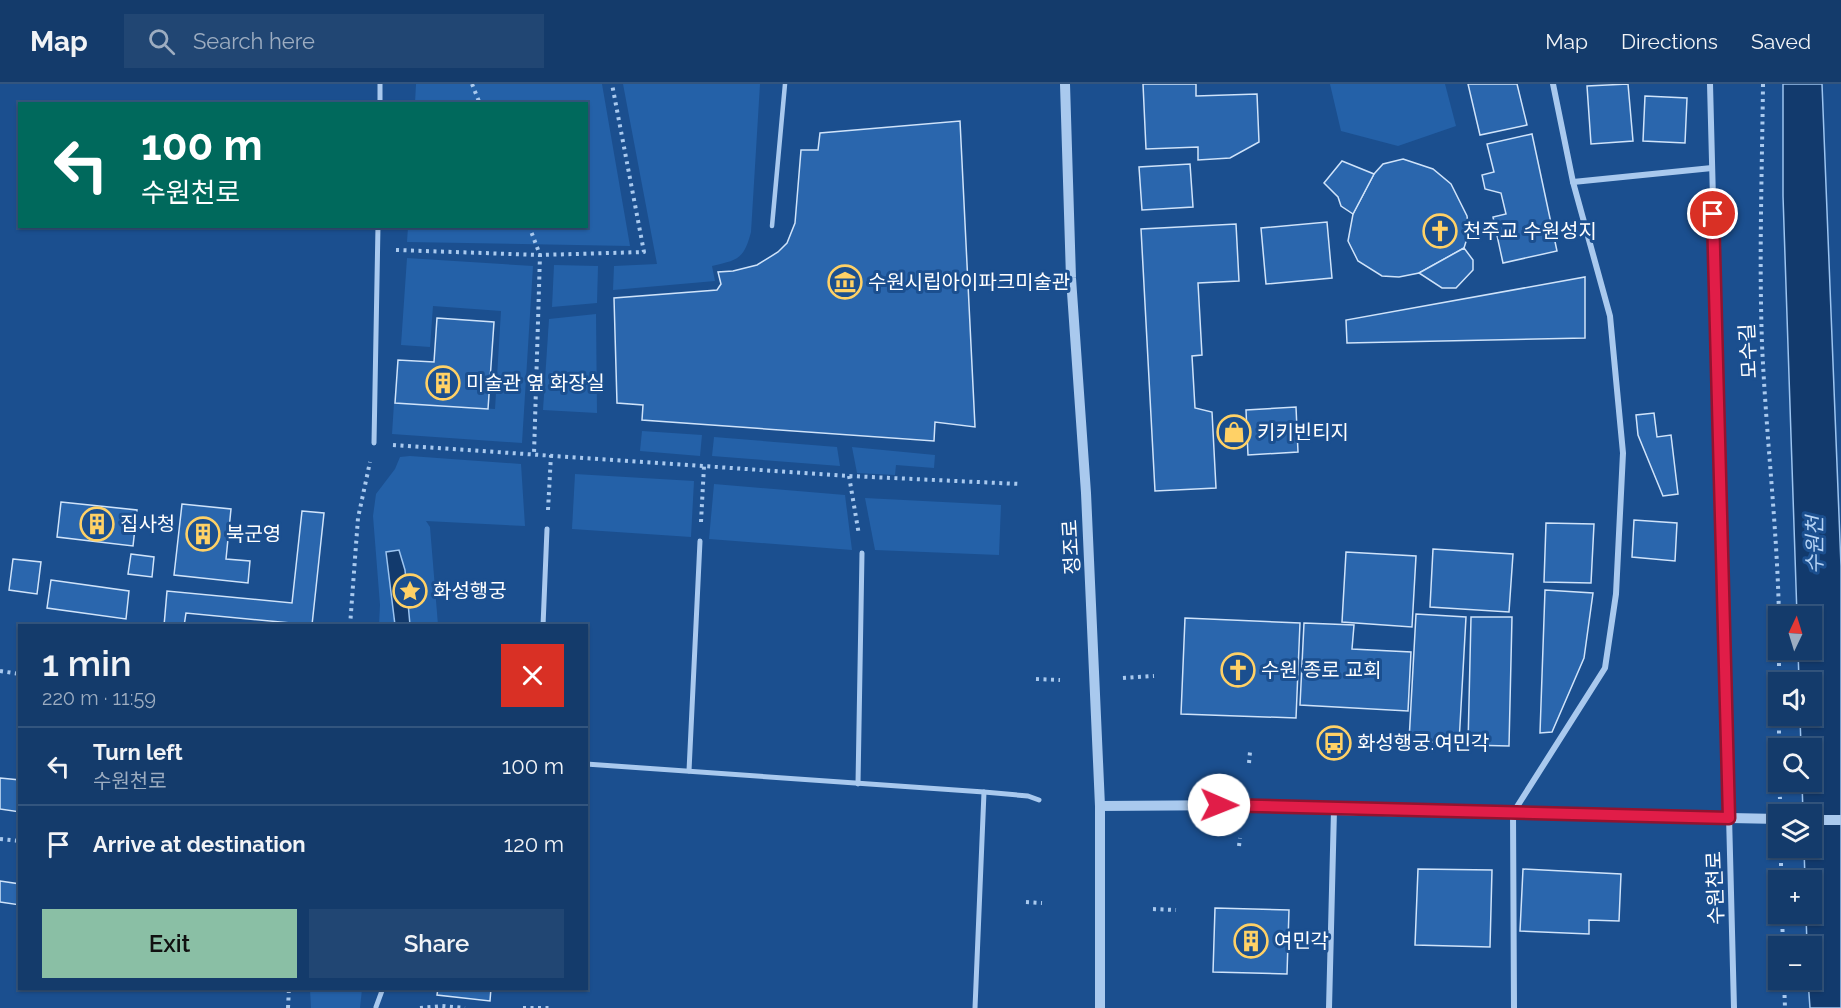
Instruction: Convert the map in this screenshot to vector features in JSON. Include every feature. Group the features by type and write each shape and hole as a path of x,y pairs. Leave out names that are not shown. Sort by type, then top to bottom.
{"street":[{"path":"380,84 380,102"},
{"name":"정조로","path":"1065,84 1071,278 1086,493 1100,806 1100,1008"},
{"path":"1514,1008 1513,813 1605,668 1616,594 1623,453 1610,316 1573,182 1553,84"},
{"name":"수원천로","path":"1710,84 1734,1008"},
{"path":"1573,182 1712,168"},
{"path":"374,443 378,228"},
{"path":"543,624 547,529"},
{"path":"689,771 700,541"},
{"path":"858,784 862,553"},
{"path":"588,764 984,792 1028,796 1039,800"},
{"path":"975,1008 984,792"},
{"path":"1100,806 1243,805 1334,810 1768,819"},
{"path":"1329,1008 1334,810"},
{"path":"1822,820 1841,820"},
{"path":"376,1007 382,990"}],"lane":[{"path":"772,226 785,84"}],"path":[{"path":"472,84 479,102"},
{"path":"377,249 540,255 644,252 612,84"},
{"name":"모수길","path":"1763,84 1760,255 1762,333 1779,606"},
{"path":"530,228 540,255 534,454"},
{"path":"350,624 358,518 374,443 849,476 1020,484"},
{"path":"547,529 551,455"},
{"path":"700,541 704,466"},
{"path":"849,476 862,553"},
{"path":"1779,660 1779,738"},
{"path":"0,671 18,674"},
{"path":"1123,678 1154,676"},
{"path":"1036,679 1060,680"},
{"path":"1249,763 1250,752"},
{"path":"0,838 18,841"},
{"path":"1239,846 1240,838"},
{"path":"1026,902 1042,903"},
{"path":"1154,909 1176,910"},
{"path":"288,1008 289,990"},
{"path":"1784,990 1785,1008"},
{"path":"420,1008 442,1005 465,1008"},
{"path":"523,1008 552,1008"}],"shaded area":[{"path":"416,84 602,84 630,246 407,242 408,228 588,228 588,102 415,102"},
{"path":"623,84 760,84 751,232 746,248 739,257 712,266 715,281 613,290 614,266 657,264"},
{"path":"1330,84 1445,84 1456,126 1398,146 1341,131"},
{"path":"407,258 533,266 522,443 392,434 394,403 495,409 501,311 433,306 430,347 401,345"},
{"path":"554,265 598,266 597,303 552,307"},
{"path":"596,314 597,413 543,410 549,319"},
{"path":"642,431 702,435 700,456 640,451"},
{"path":"714,437 837,447 840,466 712,456"},
{"path":"852,447 935,455 934,468 896,465 895,475 857,473"},
{"path":"400,457 521,464 525,526 426,521 430,527 438,624 410,624 405,570 398,550 386,552 395,624 379,624 380,605 373,516 376,494 395,469"},
{"path":"575,474 694,481 691,537 572,529"},
{"path":"714,484 845,495 852,550 709,539"},
{"path":"865,498 1001,505 999,555 875,550"},
{"path":"310,990 362,990 360,1008 311,1008"}],"water":[{"name":"수원천","path":"1783,84 1822,84 1841,566 1841,1008 1810,1008 1809,990 1822,990 1822,936 1807,936 1806,924 1822,924 1822,870 1805,870 1804,858 1822,858 1822,804 1803,804 1802,792 1822,792 1822,738 1801,738 1800,726 1822,726 1822,672 1799,672 1798,660 1822,660 1822,606 1797,606 1783,196"},
{"path":"399,550 405,570 410,624 395,624 386,552"}],"building":[{"path":"1143,84 1196,84 1196,96 1257,94 1259,142 1230,158 1198,160 1198,147 1146,149"},
{"path":"1468,84 1517,84 1527,125 1480,135"},
{"path":"1628,84 1633,141 1591,144 1587,86"},
{"path":"1645,96 1687,98 1685,143 1643,141"},
{"name":"수원시립아이파크미술관","path":"960,121 975,427 935,422 934,441 642,420 643,405 617,403 614,298 717,290 721,284 718,272 757,265 778,252 787,243 795,223 801,150 818,150 820,133"},
{"path":"1532,134 1557,251 1503,263 1493,217 1506,214 1501,193 1485,189 1482,175 1494,172 1487,144"},
{"path":"1403,159 1433,169 1451,184 1467,216 1469,232 1464,248 1419,273 1399,277 1382,276 1358,261 1348,241 1353,214 1374,174 1383,164"},
{"path":"1342,161 1374,174 1353,214 1341,206 1338,197 1324,183"},
{"path":"1190,164 1193,207 1142,210 1139,167"},
{"path":"1327,222 1332,278 1266,284 1261,228"},
{"path":"1236,224 1239,281 1198,283 1202,355 1192,356 1195,408 1212,412 1216,488 1155,491 1141,229"},
{"path":"1464,248 1473,260 1473,270 1456,288 1442,288 1419,273"},
{"path":"1585,277 1585,338 1347,343 1346,320"},
{"name":"미술관 옆 화장실","path":"437,318 494,322 488,409 395,403 398,360 434,362"},
{"path":"1296,407 1298,452 1248,455 1246,410"},
{"path":"1654,413 1657,437 1671,435 1678,494 1663,496 1638,435 1636,415"},
{"name":"집사청","path":"61,502 137,510 133,546 57,537"},
{"name":"북군영","path":"182,504 231,509 226,559 250,561 248,583 174,575"},
{"path":"302,511 324,513 312,624 186,613 184,624 164,624 167,591 292,603"},
{"path":"1634,520 1677,523 1675,561 1632,557"},
{"path":"1546,523 1594,524 1591,583 1544,582"},
{"path":"1433,549 1513,554 1509,612 1430,607"},
{"path":"1346,552 1416,556 1412,627 1342,622"},
{"path":"131,554 154,557 152,577 128,574"},
{"path":"13,559 41,562 37,594 9,590"},
{"path":"51,580 129,591 126,619 47,608"},
{"path":"1545,590 1593,593 1584,658 1552,732 1540,733"},
{"path":"1416,614 1466,617 1459,743 1409,741"},
{"path":"1471,617 1512,617 1509,746 1468,745"},
{"path":"1185,618 1300,623 1296,718 1181,714"},
{"path":"1304,623 1354,625 1352,649 1411,652 1408,711 1300,705"},
{"path":"0,778 18,780 18,812 0,809"},
{"path":"1418,869 1492,870 1490,947 1415,945"},
{"path":"1523,869 1621,874 1619,921 1589,920 1589,934 1520,931"},
{"path":"0,881 18,884 18,905 0,902"},
{"name":"여민각","path":"1215,908 1289,910 1287,974 1213,972"},
{"path":"438,990 491,990 490,1001 437,995"}],"place":[{"name":"천주교 수원성지","path":"1440,231"},
{"name":"수원시립아이파크미술관","path":"845,282"},
{"name":"미술관 옆 화장실","path":"443,383"},
{"name":"키키빈티지","path":"1234,432"},
{"name":"집사청","path":"97,524"},
{"name":"북군영","path":"203,534"},
{"name":"화성행궁","path":"410,591"},
{"name":"수원 종로 교회","path":"1238,670"},
{"name":"화성행궁.여민각","path":"1334,743"},
{"name":"여민각","path":"1251,941"}],"route":[{"path":"1219,805 1334,810 1729,818 1713,214"}]}
